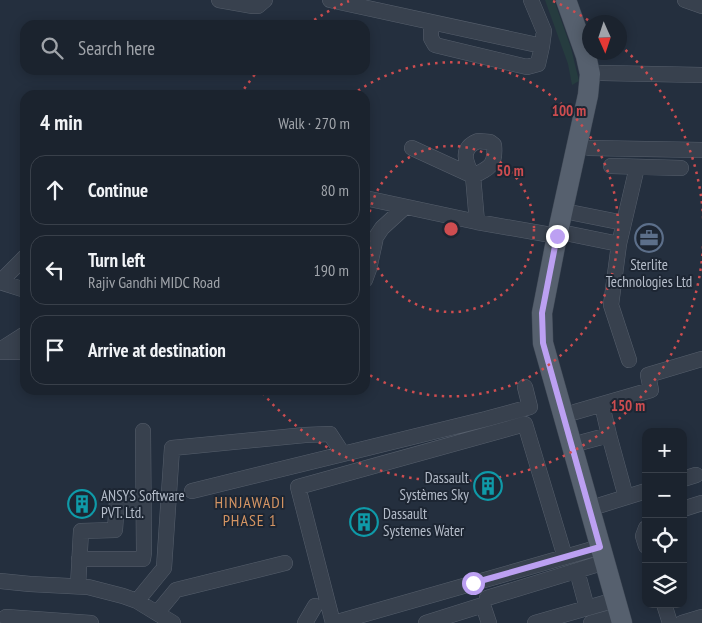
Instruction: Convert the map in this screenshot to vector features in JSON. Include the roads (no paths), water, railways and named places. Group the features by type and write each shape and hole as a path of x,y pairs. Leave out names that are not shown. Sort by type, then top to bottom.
{"main road":[{"path":"566,0 586,56 590,74 554,315 556,341 601,505 623,615"},
{"path":"581,0 586,15"},
{"path":"600,60 602,73 601,98 574,213 542,313 543,343 602,555 623,615"}],"street":[{"path":"219,0 253,6 258,6 265,0"},
{"path":"330,0 360,3 431,22 542,46"},
{"path":"431,22 431,38 436,45 527,67 538,64 544,31 532,0"},
{"path":"685,0 702,6"},
{"path":"602,73 702,75"},
{"path":"412,148 473,176 477,222"},
{"path":"590,148 702,150"},
{"path":"611,166 681,168"},
{"path":"629,360 611,305 620,244 637,167"},
{"path":"370,199 477,222 620,244"},
{"path":"370,264 376,237 382,228 405,207"},
{"path":"574,213 624,224"},
{"path":"20,262 0,282 20,288"},
{"path":"0,351 20,337"},
{"path":"0,351 20,352"},
{"path":"576,412 651,390 648,374 702,359"},
{"path":"192,491 530,407 525,387"},
{"path":"602,405 626,497"},
{"path":"565,557 525,424 298,487 334,623 565,557 602,555"},
{"path":"79,559 143,559 143,430"},
{"path":"137,601 164,568 172,448 330,434 343,454"},
{"path":"583,442 609,435"},
{"path":"601,505 642,492"},
{"path":"78,586 80,531 115,530 117,500 144,499"},
{"path":"687,508 702,503"},
{"path":"487,598 577,571 602,555"},
{"path":"157,613 176,590 285,563"},
{"path":"577,571 587,608"},
{"path":"0,581 88,587 137,601 173,623"},
{"path":"426,623 483,605 489,623"},
{"path":"305,623 314,606"},
{"path":"534,623 587,608 623,615"},
{"path":"665,608 670,623"},
{"path":"591,623 623,615"},
{"path":"682,623 702,617"},
{"path":"3,619 91,623"}],"place":[{"name":"Sterlite Technologies Ltd","path":"649,238"},
{"name":"Dassault Systèmes Sky","path":"488,486"},
{"name":"ANSYS Software PVT. Ltd.","path":"82,504"},
{"name":"Dassault Systemes Water","path":"364,522"}],"district":[{"name":"HINJAWADI PHASE 1","path":"250,511"}]}
